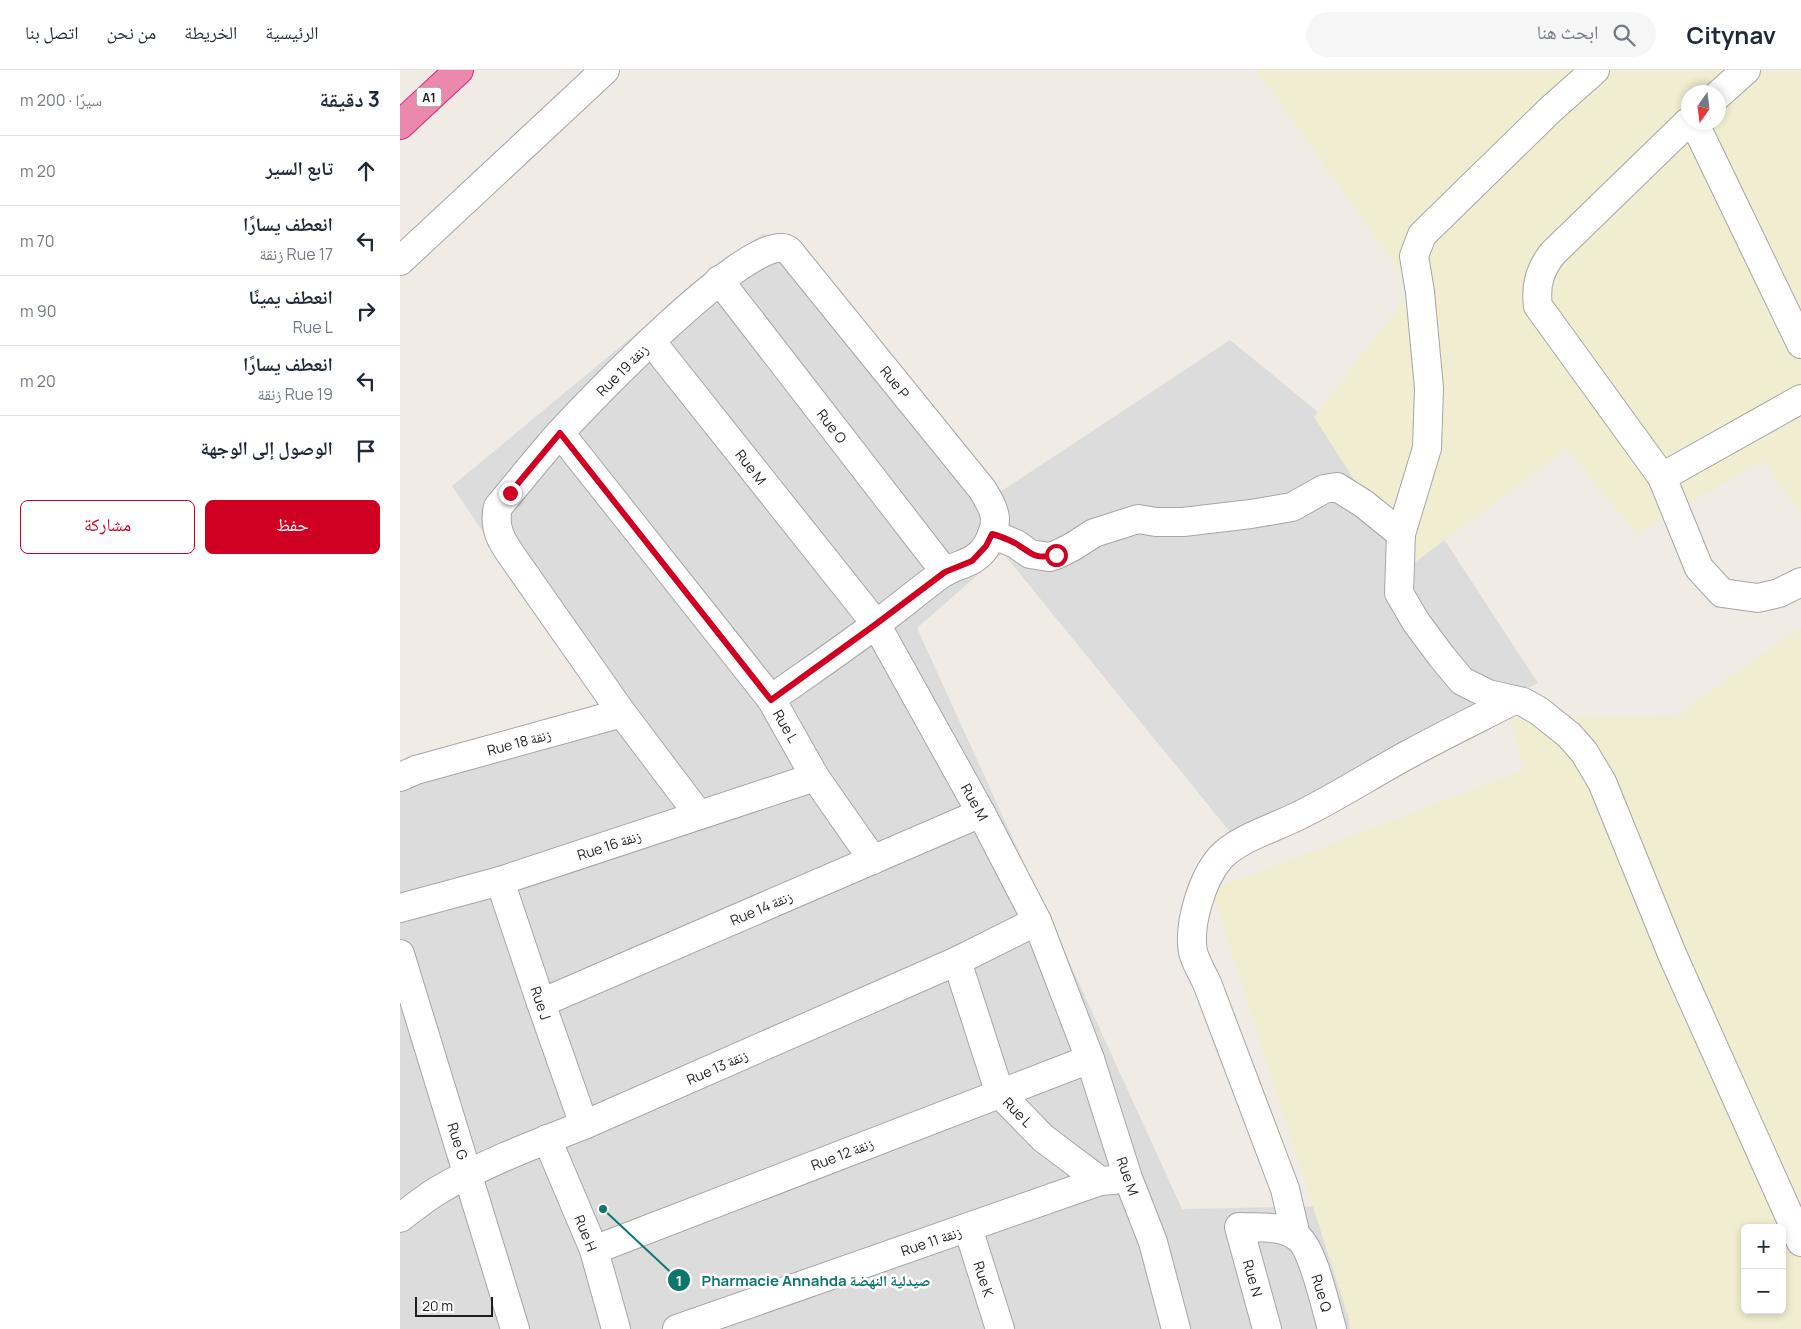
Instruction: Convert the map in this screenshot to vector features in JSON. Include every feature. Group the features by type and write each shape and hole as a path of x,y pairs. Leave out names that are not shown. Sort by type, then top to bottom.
{"highway":[{"name":"A1","path":"400,124 459,70"}],"street":[{"path":"400,261 605,70"},
{"path":"1596,70 1550,110 1422,235 1414,256 1420,292 1428,388 1427,448 1401,534 1399,593 1416,622 1462,681 1488,694 1523,702 1539,711 1569,735 1584,752 1602,782 1672,954 1801,1242"},
{"path":"1726,88 1746,70"},
{"path":"1681,129 1553,253 1543,265 1536,294 1538,306 1662,477 1699,568 1722,593 1758,598 1779,593 1801,582"},
{"path":"1698,130 1801,344"},
{"name":"Rue 19 زنقة","path":"699,815 622,713 514,560 500,538 496,527 496,516 498,507 560,433 651,341 719,280 758,254 768,249 780,248 786,248 808,275"},
{"name":"Rue P","path":"808,275 982,489 994,509 995,521 992,534"},
{"name":"Rue O","path":"719,280 945,572"},
{"name":"Rue M","path":"651,341 876,624 1038,921 1090,1059 1128,1178 1153,1242 1176,1329"},
{"path":"1662,477 1801,399"},
{"name":"Rue L","path":"560,433 771,700 815,777 872,860"},
{"path":"771,700 945,572 972,561 986,546 992,534 1004,537 1030,554 1049,557 1072,547 1094,533 1138,520 1183,522 1251,514 1292,507 1324,489 1337,487 1364,504 1401,534"},
{"name":"Rue Q","path":"1332,1329 1285,1189 1193,950 1197,904 1207,878 1220,858 1236,845 1300,815 1410,753 1514,700"},
{"name":"Rue 18 زنقة","path":"408,774 622,713"},
{"name":"Rue 16 زنقة","path":"400,908 500,881 815,777"},
{"name":"Rue 14 زنقة","path":"541,1003 981,814"},
{"name":"Rue J","path":"500,881 584,1125"},
{"name":"Rue 13 زنقة","path":"400,1218 436,1191 468,1174 957,961 1038,921"},
{"name":"Rue G","path":"400,954 409,1010 468,1174 515,1329"},
{"name":"Rue L","path":"957,961 1000,1094 1043,1138 1100,1181"},
{"name":"Rue 12 زنقة","path":"594,1250 1090,1059"},
{"name":"Rue H","path":"547,1139 594,1250 616,1329"},
{"path":"1100,1181 1128,1178"},
{"name":"Rue 11 زنقة","path":"677,1329 704,1324 1100,1181"},
{"name":"Rue N","path":"1267,1329 1239,1227 1270,1228 1287,1231 1304,1246"},
{"name":"Rue K","path":"968,1228 1000,1329"}],"shaded area":[{"path":"1257,70 1801,70 1801,514 1763,460 1637,534 1567,449 1410,566 1314,417 1412,289"},
{"path":"764,233 985,502 1230,340 1410,487 1538,683 1235,838 1003,553 917,628 1182,1209 1337,1206 1350,1329 400,1329 400,767 605,712 452,486 714,269"},
{"path":"1801,627 1801,1329 1352,1329 1212,890 1524,770 1510,718 1675,716"}],"place":[{"name":"Pharmacie Annahda صيدلية النهضة","path":"603,1209"}],"route":[{"path":"510,493 560,433 771,700 945,572 972,561 986,546 992,534 1004,537 1030,554 1040,557 1056,555"}]}
